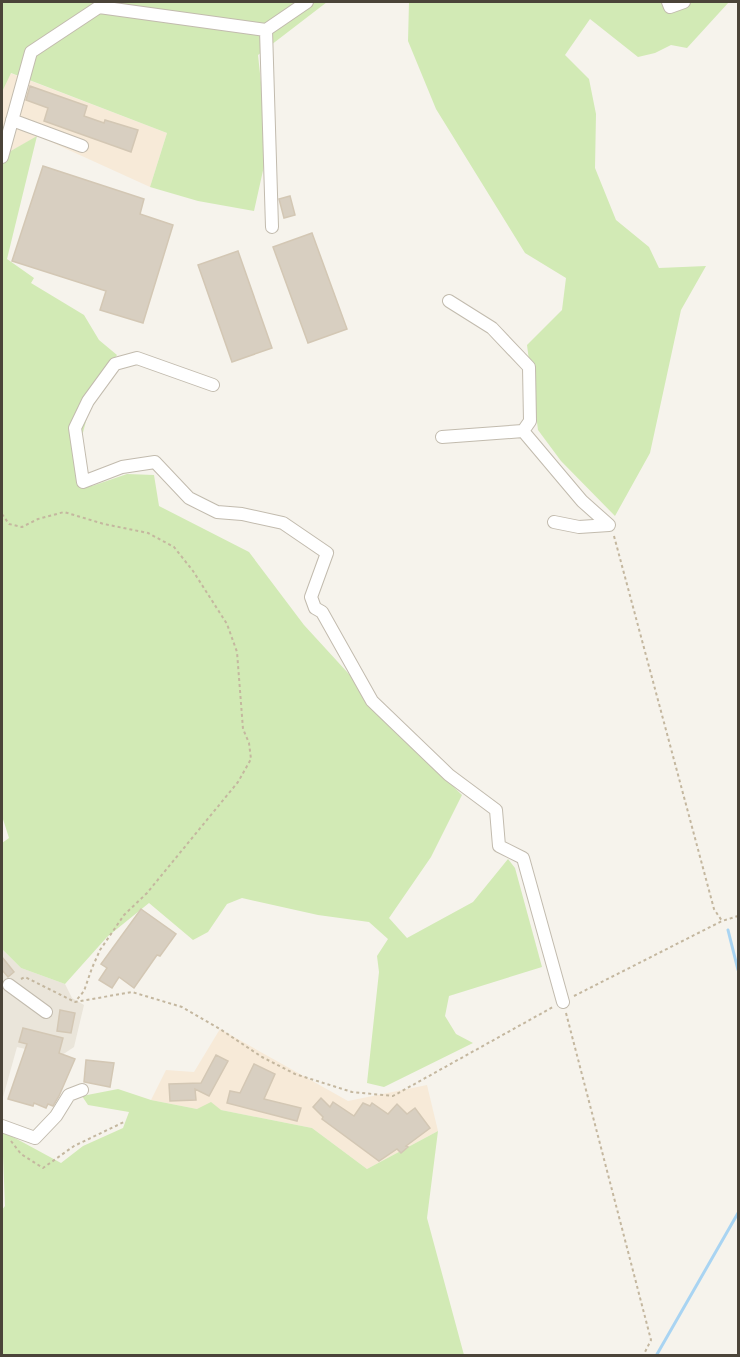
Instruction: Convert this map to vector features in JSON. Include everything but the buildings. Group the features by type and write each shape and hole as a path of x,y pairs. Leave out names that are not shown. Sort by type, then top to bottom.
{"street":[{"path":"2,157 31,52 99,6 266,30 307,2"},
{"path":"668,2 670,7 684,2"},
{"path":"266,30 272,227"},
{"path":"12,120 82,146"},
{"path":"449,301 492,328 529,367 530,421 523,431"},
{"path":"213,384 137,358 115,364 88,401 75,428 83,482 122,466 155,462 189,498 217,512 242,514 283,523 327,553 311,597 315,608 322,612 372,701 449,775 496,810 499,846 523,858 563,1002"},
{"path":"442,437 523,431"},
{"path":"523,431 582,501 609,525"},
{"path":"554,522 579,527 609,525"},
{"path":"9,985 46,1012"},
{"path":"2,1126 34,1138 56,1116 69,1095 82,1090"}],"path":[{"path":"2,514 9,524 22,526 64,512 104,524 148,533 174,547 193,571 227,624 237,652 243,729 249,743 251,759 238,782 147,893 124,915 100,950 84,991 75,1002"},
{"path":"609,525 617,542 714,909 722,921"},
{"path":"9,985 25,977 75,1002 132,992 182,1007 220,1029 262,1058 295,1074 352,1092 393,1096 563,1002 722,921 738,916"},
{"path":"563,1002 651,1340 643,1356"},
{"path":"8,1138 21,1154 43,1168 74,1146 124,1122"}],"shaded area":[{"path":"10,73 167,133 150,187 38,136 2,156 2,92"},
{"path":"2,949 21,968 65,984 72,998 84,1005 74,1047 59,1057 17,1047 2,1101"},
{"path":"220,1029 348,1101 427,1085 438,1131 367,1169 312,1128 221,1110 197,1109 151,1100 166,1070 194,1072"}],"green space":[{"path":"2,2 327,2 258,55 268,148 254,211 198,201 150,187 167,133 11,73 2,92"},
{"path":"409,2 729,2 687,48 671,45 655,53 638,57 590,19 565,55 589,79 596,114 595,168 616,220 649,247 659,268 706,266 681,310 650,453 615,516 561,461 538,430 527,345 562,310 566,278 525,253 436,109 408,41"},
{"path":"37,136 7,259 34,278 31,283 84,315 99,340 117,355 96,384 78,451 92,486 127,474 154,475 159,506 249,552 304,625 401,735 462,795 431,857 389,918 407,938 473,902 508,859 515,868 542,967 449,996 445,1016 456,1034 473,1043 384,1087 367,1083 379,972 377,956 388,939 369,922 318,915 242,898 227,904 208,932 193,940 149,903 107,937 65,984 21,968 2,949 2,843 9,838 2,816 2,156"},
{"path":"118,1089 151,1100 197,1109 211,1102 221,1110 312,1128 367,1169 438,1131 427,1218 464,1355 2,1355 2,1210 5,1206 2,1131 61,1163 83,1146 123,1128 129,1112 88,1105 82,1096"}],"waterway":[{"path":"728,930 738,970"},
{"path":"656,1356 738,1213"}]}
